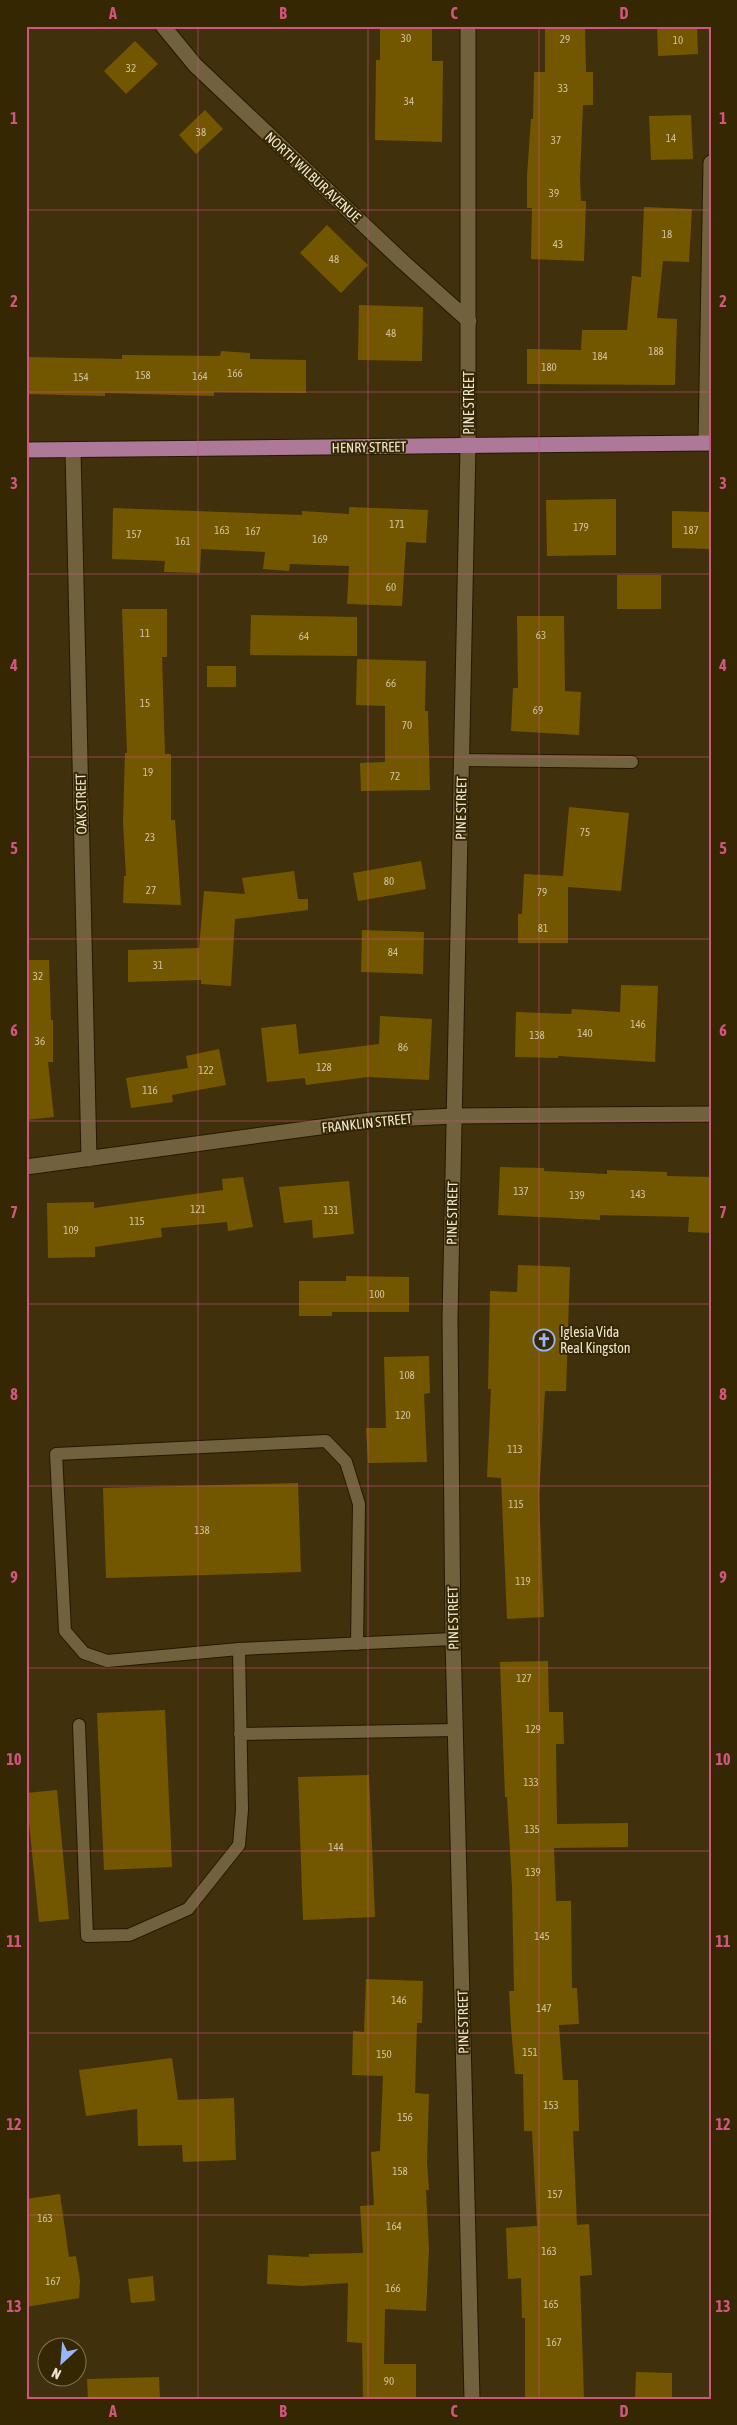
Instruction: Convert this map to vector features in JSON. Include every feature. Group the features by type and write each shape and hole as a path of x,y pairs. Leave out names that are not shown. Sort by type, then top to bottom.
{"main road":[{"name":"HENRY STREET","path":"26,450 708,443"}],"street":[{"name":"NORTH WILBUR AVENUE","path":"163,26 195,65 402,261 469,321"},
{"name":"PINE STREET","path":"468,26 468,446 450,1320 453,1639 472,2399"},
{"path":"708,443 711,163"},
{"name":"OAK STREET","path":"73,450 89,1159"},
{"name":"FRANKLIN STREET","path":"26,1167 372,1120 454,1116 711,1114"}],"lane":[{"path":"462,760 632,762"},
{"path":"357,1644 359,1504 346,1462 326,1441 56,1454 65,1631 84,1653 108,1661 239,1649 357,1644 453,1639"},
{"path":"79,1725 87,1936 129,1935 188,1909 239,1845 242,1810 239,1649"},
{"path":"240,1734 455,1730"}],"building":[{"path":"380,26 432,26 432,61 443,61 442,142 375,140 376,60 380,60"},
{"path":"545,26 585,26 586,72 593,72 593,105 583,105 580,177 581,201 586,201 584,261 531,259 532,208 527,208 527,176 531,119 533,119 534,72 545,72"},
{"path":"657,26 697,26 698,54 658,56"},
{"path":"135,41 158,64 126,94 104,71"},
{"path":"205,110 223,129 196,154 179,135"},
{"path":"691,115 693,159 651,160 649,116"},
{"path":"644,207 692,209 689,262 663,261 657,318 677,319 675,385 527,384 527,349 581,350 582,330 627,330 632,276 641,277"},
{"path":"327,225 368,265 341,293 300,253"},
{"path":"359,305 423,307 422,361 358,360"},
{"path":"221,351 250,353 250,359 306,360 306,393 214,392 214,396 105,393 105,396 26,394 26,357 122,359 122,355 220,356"},
{"path":"616,499 616,555 547,556 546,500"},
{"path":"349,507 428,510 426,543 406,542 402,606 347,604 349,566 290,564 289,571 263,569 265,552 201,549 200,573 164,572 165,561 112,559 113,508 302,515 302,511 349,514"},
{"path":"672,511 711,512 711,549 672,548"},
{"path":"617,575 661,575 661,609 617,609"},
{"path":"122,609 167,609 167,657 162,657 165,754 171,754 171,820 175,820 181,905 123,903 124,876 126,876 123,823 125,753 127,753"},
{"path":"251,615 357,617 357,656 250,655"},
{"path":"517,616 564,616 565,691 581,692 579,735 511,731 513,688 518,688"},
{"path":"357,659 426,661 425,711 428,711 430,790 361,791 360,763 385,762 385,706 356,705"},
{"path":"207,666 236,666 236,687 207,687"},
{"path":"569,807 629,813 621,891 568,887 568,943 518,943 518,914 522,914 524,874 563,876"},
{"path":"421,861 426,889 358,901 353,873"},
{"path":"294,871 298,899 308,899 308,910 235,919 231,986 201,984 201,980 128,982 128,950 199,948 204,891 245,894 242,878"},
{"path":"362,930 424,932 423,974 361,972"},
{"path":"26,960 49,960 51,1020 53,1020 53,1062 48,1062 54,1117 26,1120"},
{"path":"621,985 658,986 655,1062 558,1056 558,1058 515,1057 516,1012 571,1014 572,1009 620,1012"},
{"path":"380,1016 432,1019 429,1080 368,1077 306,1085 305,1078 267,1082 261,1028 296,1024 299,1054 379,1044"},
{"path":"219,1049 226,1085 172,1095 173,1102 131,1108 126,1078 188,1068 186,1056"},
{"path":"500,1167 544,1168 544,1171 607,1174 607,1170 667,1172 667,1176 711,1177 711,1233 688,1232 689,1217 600,1215 600,1220 498,1215"},
{"path":"243,1177 253,1227 228,1231 227,1222 161,1228 162,1237 95,1247 95,1257 48,1258 47,1203 94,1202 94,1208 223,1190 222,1179"},
{"path":"349,1181 354,1234 313,1238 312,1220 284,1223 279,1187"},
{"path":"518,1265 570,1267 566,1391 545,1391 539,1496 544,1617 507,1619 501,1478 487,1477 491,1389 488,1389 490,1291 517,1292"},
{"path":"346,1276 409,1277 409,1312 332,1312 332,1316 299,1316 299,1281 346,1281"},
{"path":"429,1356 430,1393 424,1394 427,1462 368,1463 366,1428 386,1428 384,1357"},
{"path":"298,1483 301,1572 106,1578 103,1488"},
{"path":"548,1661 549,1712 563,1712 564,1744 556,1744 557,1824 628,1823 628,1847 554,1848 556,1901 571,1901 572,1988 577,1988 579,2024 559,2025 563,2080 578,2080 579,2131 573,2131 577,2225 589,2224 592,2275 580,2276 584,2399 525,2399 525,2318 522,2318 521,2278 508,2279 506,2228 537,2226 532,2131 524,2131 523,2074 515,2074 511,2027 509,1991 514,1991 512,1887 507,1797 505,1797 500,1662"},
{"path":"165,1710 172,1867 104,1870 97,1713"},
{"path":"369,1775 375,1917 303,1920 298,1777"},
{"path":"57,1790 69,1919 39,1922 26,1793"},
{"path":"366,1979 423,1981 422,2023 417,2023 415,2093 429,2094 427,2162 429,2190 426,2190 429,2249 426,2311 385,2309 384,2364 416,2364 416,2399 363,2399 362,2343 347,2342 348,2283 302,2286 267,2284 268,2255 309,2257 309,2254 363,2253 360,2206 374,2205 371,2152 380,2151 383,2076 352,2075 353,2031 364,2032"},
{"path":"172,2058 178,2100 234,2098 236,2160 183,2162 182,2145 138,2146 137,2109 86,2116 79,2070"},
{"path":"60,2194 69,2257 76,2256 80,2281 79,2298 26,2307 26,2199"},
{"path":"153,2276 155,2301 131,2303 128,2279"},
{"path":"636,2372 672,2373 672,2399 635,2399"},
{"path":"159,2377 160,2399 88,2399 88,2379"}],"place":[{"name":"Iglesia Vida Real Kingston","path":"544,1340"}]}
